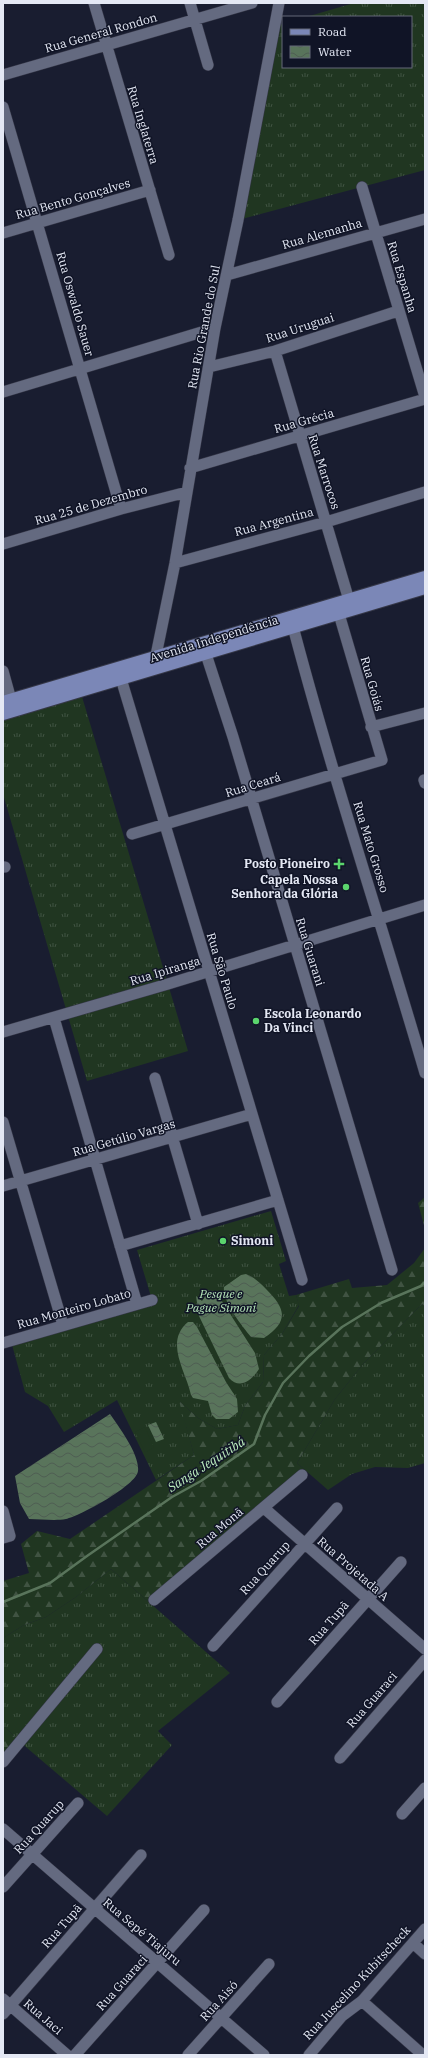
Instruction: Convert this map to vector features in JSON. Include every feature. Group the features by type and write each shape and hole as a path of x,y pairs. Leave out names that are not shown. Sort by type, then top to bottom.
{"main road":[{"name":"Avenida Independência","path":"8,707 292,622 424,585"},
{"name":"Avenida Independência","path":"292,622 338,614 350,605"}],"street":[{"name":"Rua Inglaterra","path":"94,3 168,255"},
{"path":"190,3 208,65"},
{"name":"Rua General Rondon","path":"3,75 252,3"},
{"name":"Rua Rio Grande do Sul","path":"154,663 175,563 215,328 227,275 279,3"},
{"name":"Rua Oswaldo Sauer","path":"3,107 121,509"},
{"name":"Rua Espanha","path":"362,187 425,398"},
{"name":"Rua Bento Gonçalves","path":"3,233 150,190"},
{"name":"Rua Alemanha","path":"227,275 425,219"},
{"name":"Rua Uruguai","path":"209,367 275,351 398,311"},
{"path":"3,392 215,328"},
{"name":"Rua Marrocos","path":"275,351 350,605"},
{"name":"Rua Grécia","path":"190,468 425,398"},
{"name":"Rua 25 de Dezembro","path":"3,544 121,509 187,492"},
{"name":"Rua Argentina","path":"175,563 326,522 425,492"},
{"name":"Rua Goiás","path":"338,614 371,728 382,760"},
{"name":"Rua Mato Grosso","path":"292,622 334,773 380,919 425,1073"},
{"name":"Rua Guarani","path":"204,648 392,1270"},
{"path":"3,671 8,707"},
{"name":"Rua São Paulo","path":"119,674 302,1280"},
{"path":"371,728 425,713"},
{"name":"Rua Ceará","path":"132,834 382,760"},
{"name":"Rua Ipiranga","path":"3,1032 208,972 425,905"},
{"path":"54,1018 138,1304"},
{"path":"155,1078 198,1224"},
{"name":"Rua Getúlio Vargas","path":"3,1186 252,1114"},
{"path":"3,1122 63,1325"},
{"path":"120,1246 278,1200"},
{"name":"Rua Monteiro Lobato","path":"3,1343 152,1300"},
{"name":"Rua Monã","path":"154,1600 302,1475"},
{"name":"Rua Projetada A","path":"264,1508 425,1650"},
{"name":"Rua Quarup","path":"213,1646 337,1508"},
{"path":"3,1511 7,1537"},
{"name":"Rua Tupã","path":"277,1702 401,1562"},
{"path":"3,1762 97,1649"},
{"name":"Rua Guaraci","path":"340,1758 425,1660"},
{"path":"402,1814 425,1788"},
{"name":"Rua Quarup","path":"3,1887 78,1803"},
{"name":"Rua Sepé Tiajuru","path":"3,1829 31,1855 264,2055"},
{"name":"Rua Tupã","path":"6,2006 141,1855"},
{"name":"Rua Guaraci","path":"75,2055 204,1910"},
{"name":"Rua Juscelino Kubitscheck","path":"309,2055 342,2016 362,2001 425,1929"},
{"path":"413,1943 425,1954"},
{"name":"Rua Aisó","path":"188,2055 269,1964"},
{"path":"362,2001 423,2055"},
{"name":"Rua Jaci","path":"6,2006 67,2055"}],"green space":[{"path":"354,3 425,3 425,170 238,220 275,26 282,24 282,68 412,68 412,16 309,16"},
{"path":"80,690 188,1051 87,1081 3,794 3,714"},
{"path":"425,1197 425,1229 418,1203"},
{"name":"Pesque e Pague Simoni","path":"271,1211 286,1261 279,1264 289,1296 296,1295 299,1305 282,1334 264,1355 263,1382 245,1406 238,1425 217,1429 198,1418 180,1402 194,1455 156,1480 117,1400 64,1432 48,1406 25,1392 11,1341 152,1300 137,1250"},
{"path":"425,1248 425,1306 422,1304 364,1363 335,1399 297,1463 306,1471 150,1603 111,1569 76,1597 46,1617 24,1625 3,1638 3,1581 29,1573 21,1544 37,1531 70,1539 194,1455 179,1401 198,1418 217,1429 238,1425 245,1406 263,1382 264,1355 282,1334 299,1306 296,1295 349,1279 352,1288 387,1285 414,1263"},
{"path":"422,1304 425,1306 425,1463 408,1468 375,1467 352,1474 328,1490 297,1463 335,1399 364,1363"},
{"path":"145,1427 154,1448 145,1452 135,1432"},
{"path":"111,1569 230,1673 158,1731 172,1745 107,1816 20,1742 3,1725 3,1638 24,1625 46,1617 76,1597"},
{"path":"3,1725 20,1742 3,1762"}],"water":[{"path":"246,1274 259,1282 273,1296 281,1309 282,1315 278,1326 264,1338 251,1337 233,1313 224,1293 224,1287 241,1275"},
{"path":"200,1290 212,1291 218,1295 255,1353 259,1369 253,1377 246,1382 237,1383 233,1382 229,1378 199,1316 196,1296 202,1301 206,1295"},
{"path":"188,1322 193,1322 197,1327 226,1382 237,1399 238,1412 229,1419 216,1419 212,1415 208,1401 193,1398 191,1395 177,1348 181,1330"},
{"path":"110,1414 128,1441 136,1457 138,1471 135,1477 118,1492 73,1517 57,1520 29,1519 20,1503 15,1476"},
{"path":"156,1422 164,1439 156,1442 148,1425"}],"waterway":[{"name":"Sanga Jequitibá","path":"3,1602 50,1583 172,1497 201,1481 254,1444 265,1415 283,1383 309,1356 342,1327 381,1303 421,1286 425,1282"}],"place":[{"name":"Posto Pioneiro","path":"339,864"},
{"name":"Capela Nossa Senhora da Glória","path":"346,887"},
{"name":"Escola Leonardo Da Vinci","path":"256,1021"},
{"name":"Simoni","path":"223,1241"}]}
